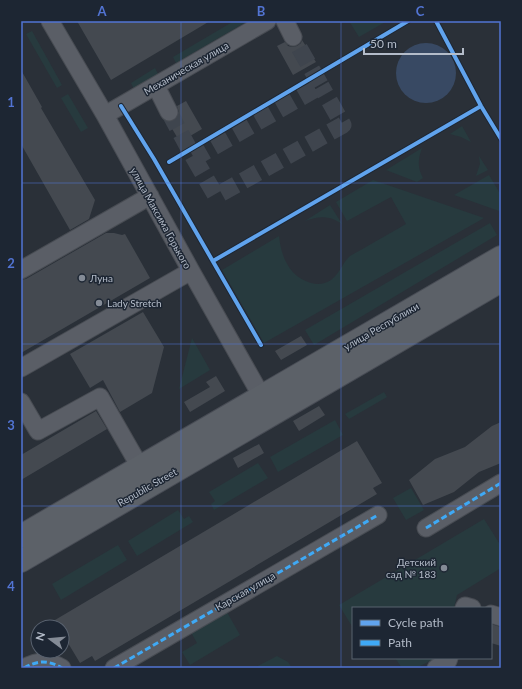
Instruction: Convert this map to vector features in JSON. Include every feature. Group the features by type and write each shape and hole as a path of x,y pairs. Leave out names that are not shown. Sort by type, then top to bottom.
{"main road":[{"name":"улица Республики","path":"267,405 501,257"},
{"path":"267,405 501,281"},
{"name":"Republic Street","path":"21,536 140,467 267,405"},
{"name":"Republic Street","path":"21,561 267,405"}],"street":[{"name":"улица Максима Горького","path":"50,21 267,405"},
{"name":"Механическая улица","path":"104,115 267,21"},
{"path":"285,21 293,37"},
{"path":"156,86 169,112"},
{"path":"21,270 150,196"},
{"path":"21,368 191,271"},
{"path":"21,402 38,431 100,397 140,467"},
{"path":"426,528 501,483"},
{"name":"Карская улица","path":"114,668 378,515"},
{"path":"24,668 33,663 45,662 62,668"}],"green space":[{"path":"234,21 248,21 176,63 173,57"},
{"path":"349,21 387,21 359,37"},
{"path":"32,31 62,85 57,88 26,34"},
{"path":"155,68 158,74 134,89 131,83"},
{"path":"68,94 88,128 81,132 61,98"},
{"path":"462,126 471,142 450,134"},
{"path":"422,148 419,163 423,178 417,182 386,170"},
{"path":"479,156 488,170 476,176 480,164"},
{"path":"489,175 501,195 501,210 499,211 454,195"},
{"path":"373,180 484,218 264,343 222,270 279,236 284,258 297,276 303,280 316,284 331,280 350,256 406,224 391,197 347,221 336,202"},
{"path":"330,205 342,224 333,219 324,217 305,221"},
{"path":"490,223 497,235 314,345 305,330"},
{"path":"192,338 210,370 179,389"},
{"path":"384,392 387,397 349,419 345,414"},
{"path":"335,420 343,435 278,472 270,457"},
{"path":"258,463 268,478 214,510 211,504 215,501 209,492"},
{"path":"411,488 424,510 406,520 393,498"},
{"path":"178,510 184,519 189,516 193,522 137,556 128,541"},
{"path":"484,519 501,546 501,568 457,595 454,607 352,607 352,626 339,605"},
{"path":"118,545 127,560 61,600 52,584"},
{"path":"224,607 240,635 190,665 182,652 197,643 188,627"},
{"path":"277,656 288,662 292,668 254,668"},
{"path":"396,659 434,659 416,668 402,668"}],"water":[{"path":"426,43 443,48 451,56 456,73 451,90 443,98 426,103 409,98 401,90 396,73 401,56 409,48"}],"building":[{"path":"77,21 210,21 111,80"},
{"path":"302,40 316,62 293,75 277,46 285,42 288,46 297,46"},
{"path":"21,70 42,107 41,108 95,200 89,219 70,230 21,144"},
{"path":"186,101 202,129 180,142 168,122 177,118 179,112 177,106"},
{"path":"106,233 125,234 150,278 21,353 21,280 26,279"},
{"path":"143,312 164,347 152,393 120,412 103,380 90,388 70,354"},
{"path":"301,336 307,345 281,360 275,351"},
{"path":"216,376 225,391 190,412 184,402 210,387 206,382"},
{"path":"319,406 325,415 299,431 293,421"},
{"path":"96,411 107,429 21,480 21,455"},
{"path":"501,422 501,463 479,472 454,492 423,505 409,480 435,459 465,447 492,426"},
{"path":"357,441 382,483 373,488 377,494 95,661 92,656 80,663 70,646 70,619 57,619"},
{"path":"259,444 264,453 238,468 233,458"},
{"path":"492,624 501,627 501,646 492,643"}],"tunnel":[{"path":"169,112 194,158 321,86 293,37"},
{"path":"194,158 216,196 343,125 321,86"}],"marked path":[{"path":"426,528 501,483"},
{"path":"114,668 378,515"},
{"path":"24,668 38,662 48,662 62,668"}],"cycle path":[{"path":"169,162 408,21"},
{"path":"436,21 481,106 501,139"},
{"path":"121,106 154,159 261,345"},
{"path":"213,261 481,106"}],"place":[{"name":"Луна","path":"82,278"},
{"name":"Lady Stretch","path":"99,303"},
{"name":"Детский сад № 183","path":"444,568"}]}
